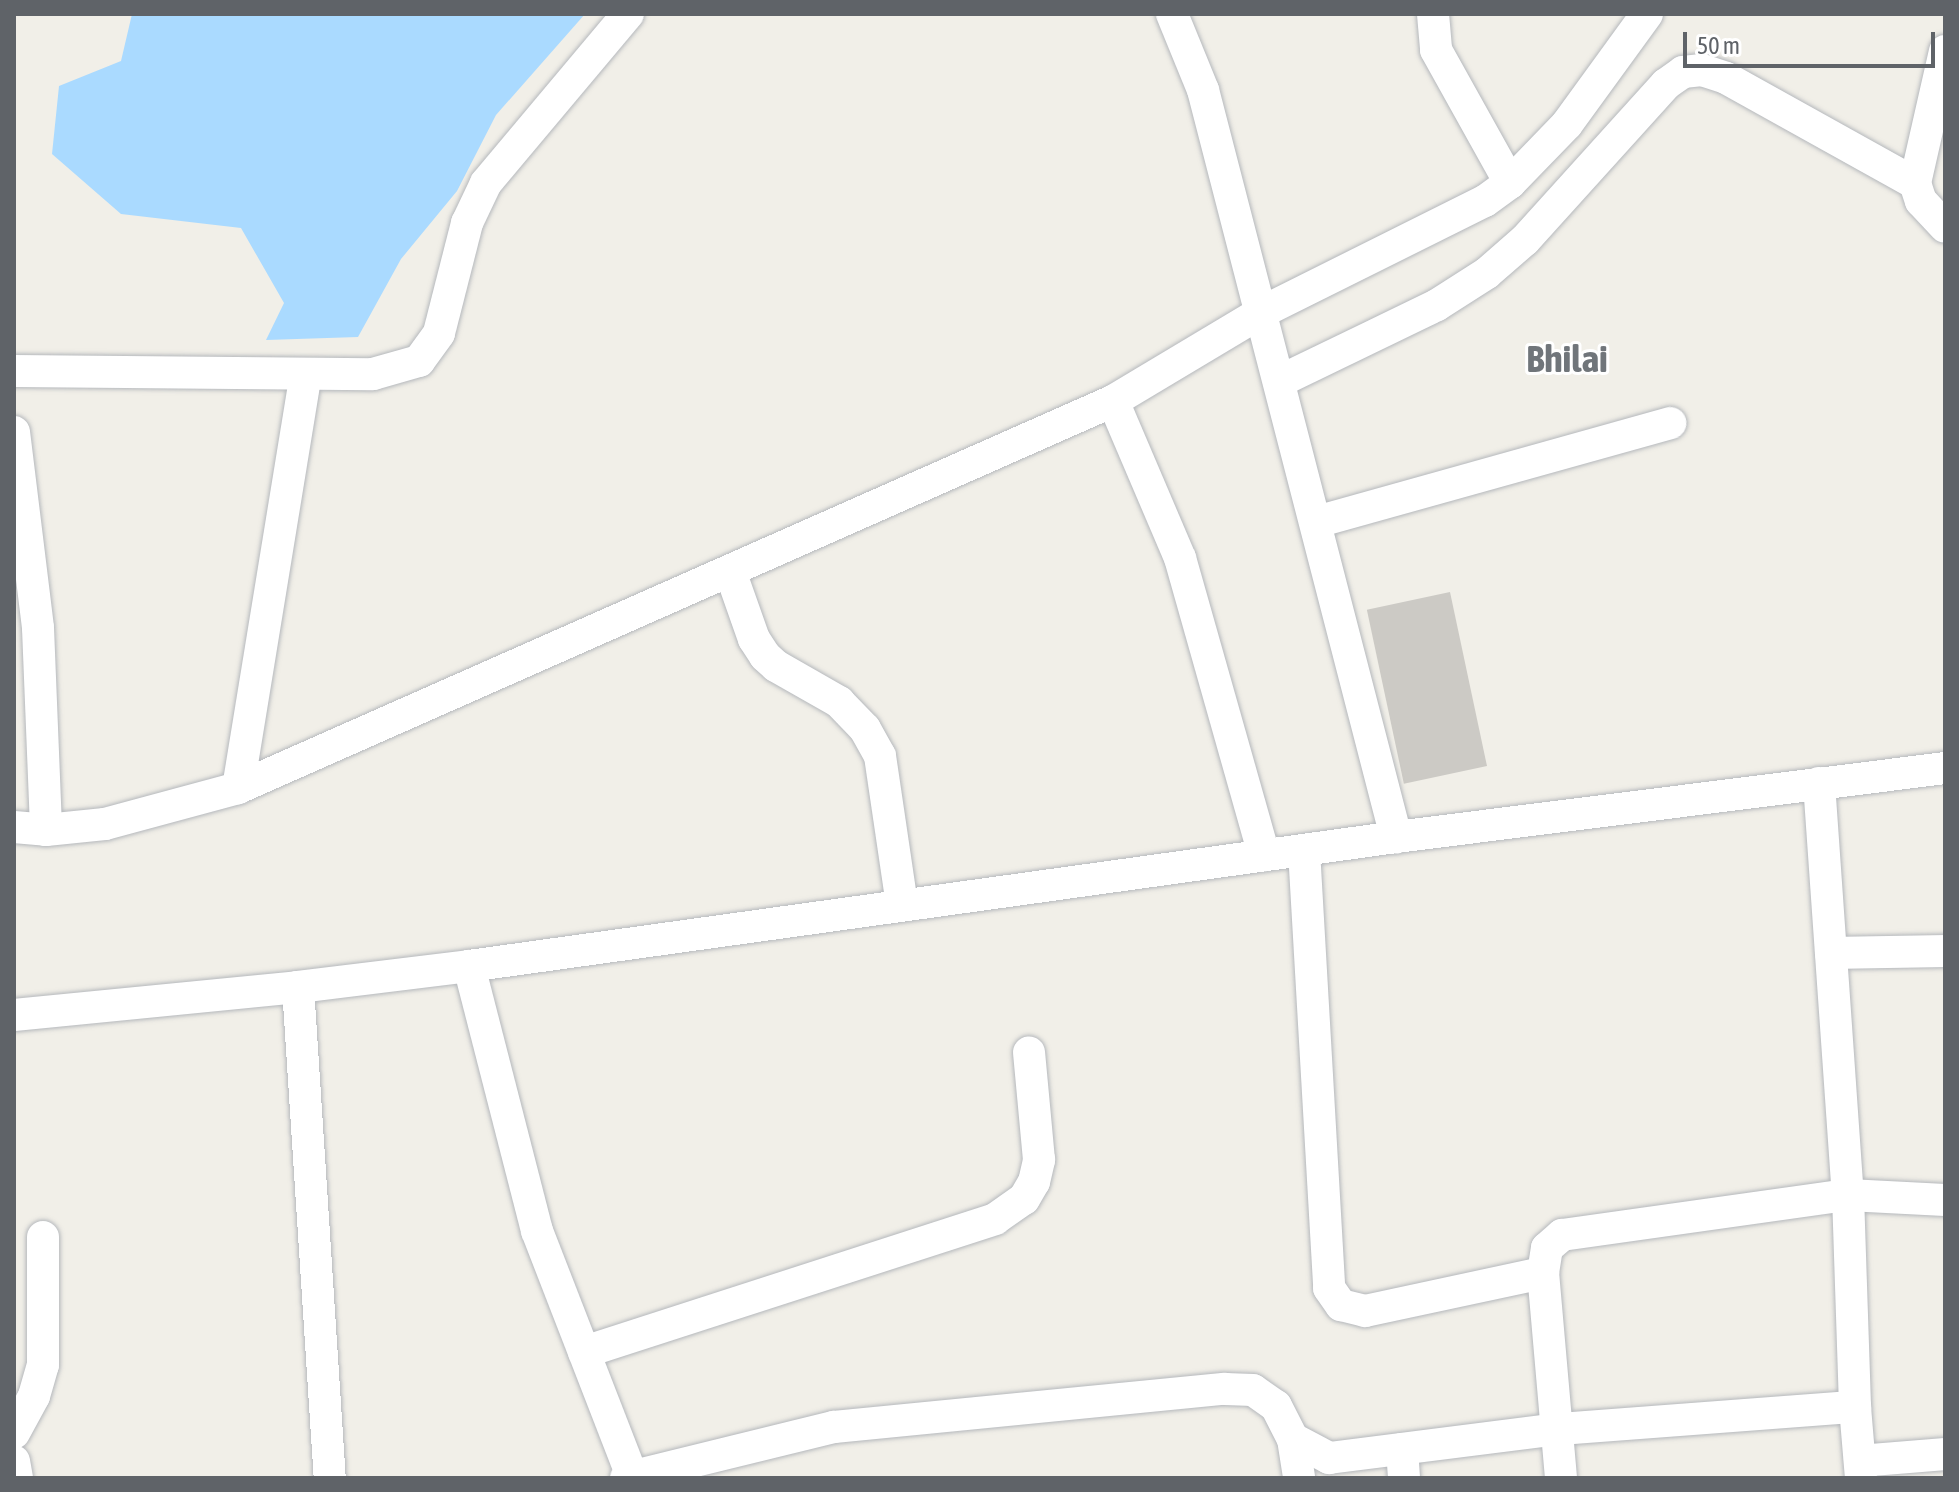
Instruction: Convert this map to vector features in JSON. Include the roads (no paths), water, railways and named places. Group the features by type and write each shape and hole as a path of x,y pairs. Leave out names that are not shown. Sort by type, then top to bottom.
{"street":[{"path":"14,371 373,374 419,361 439,333 467,223 486,183 628,14"},
{"path":"1172,14 1203,90 1396,837"},
{"path":"1433,14 1436,50 1510,183"},
{"path":"14,432 38,628 30,829 105,824 238,788 1113,401 1262,312 1485,201 1510,183 1567,124 1647,14"},
{"path":"1945,51 1915,183 1921,201 1945,227"},
{"path":"1280,381 1437,305 1487,273 1525,240 1666,84 1683,72 1702,70 1726,78 1915,183"},
{"path":"238,788 306,375"},
{"path":"1113,401 1180,558 1264,855"},
{"path":"1316,522 1670,423"},
{"path":"730,571 754,639 765,656 776,666 839,702 865,729 880,756 902,905"},
{"path":"14,1015 298,987 469,966 1396,837 1945,768"},
{"path":"1819,783 1848,1195 1860,1470 1945,1454"},
{"path":"1304,850 1329,1288 1341,1305 1365,1311 1543,1273"},
{"path":"1831,953 1945,951"},
{"path":"469,966 537,1231 629,1477 834,1427 1225,1389 1253,1390 1276,1406 1293,1439 1299,1478"},
{"path":"298,987 330,1478"},
{"path":"584,1352 995,1219 1024,1199 1034,1182 1039,1160 1029,1052"},
{"path":"1561,1478 1543,1273 1547,1248 1562,1235 1848,1195 1945,1200"},
{"path":"14,1433 34,1396 43,1365 43,1237"},
{"path":"1293,1439 1329,1458 1403,1463 1559,1429 1855,1407"},
{"path":"14,1461 17,1478"}],"water":[{"path":"132,14 585,14 496,115 457,191 401,259 358,337 266,340 284,303 241,228 121,214 52,154 59,86 121,61"}],"district":[{"name":"Bhilai","path":"1567,359"}]}
